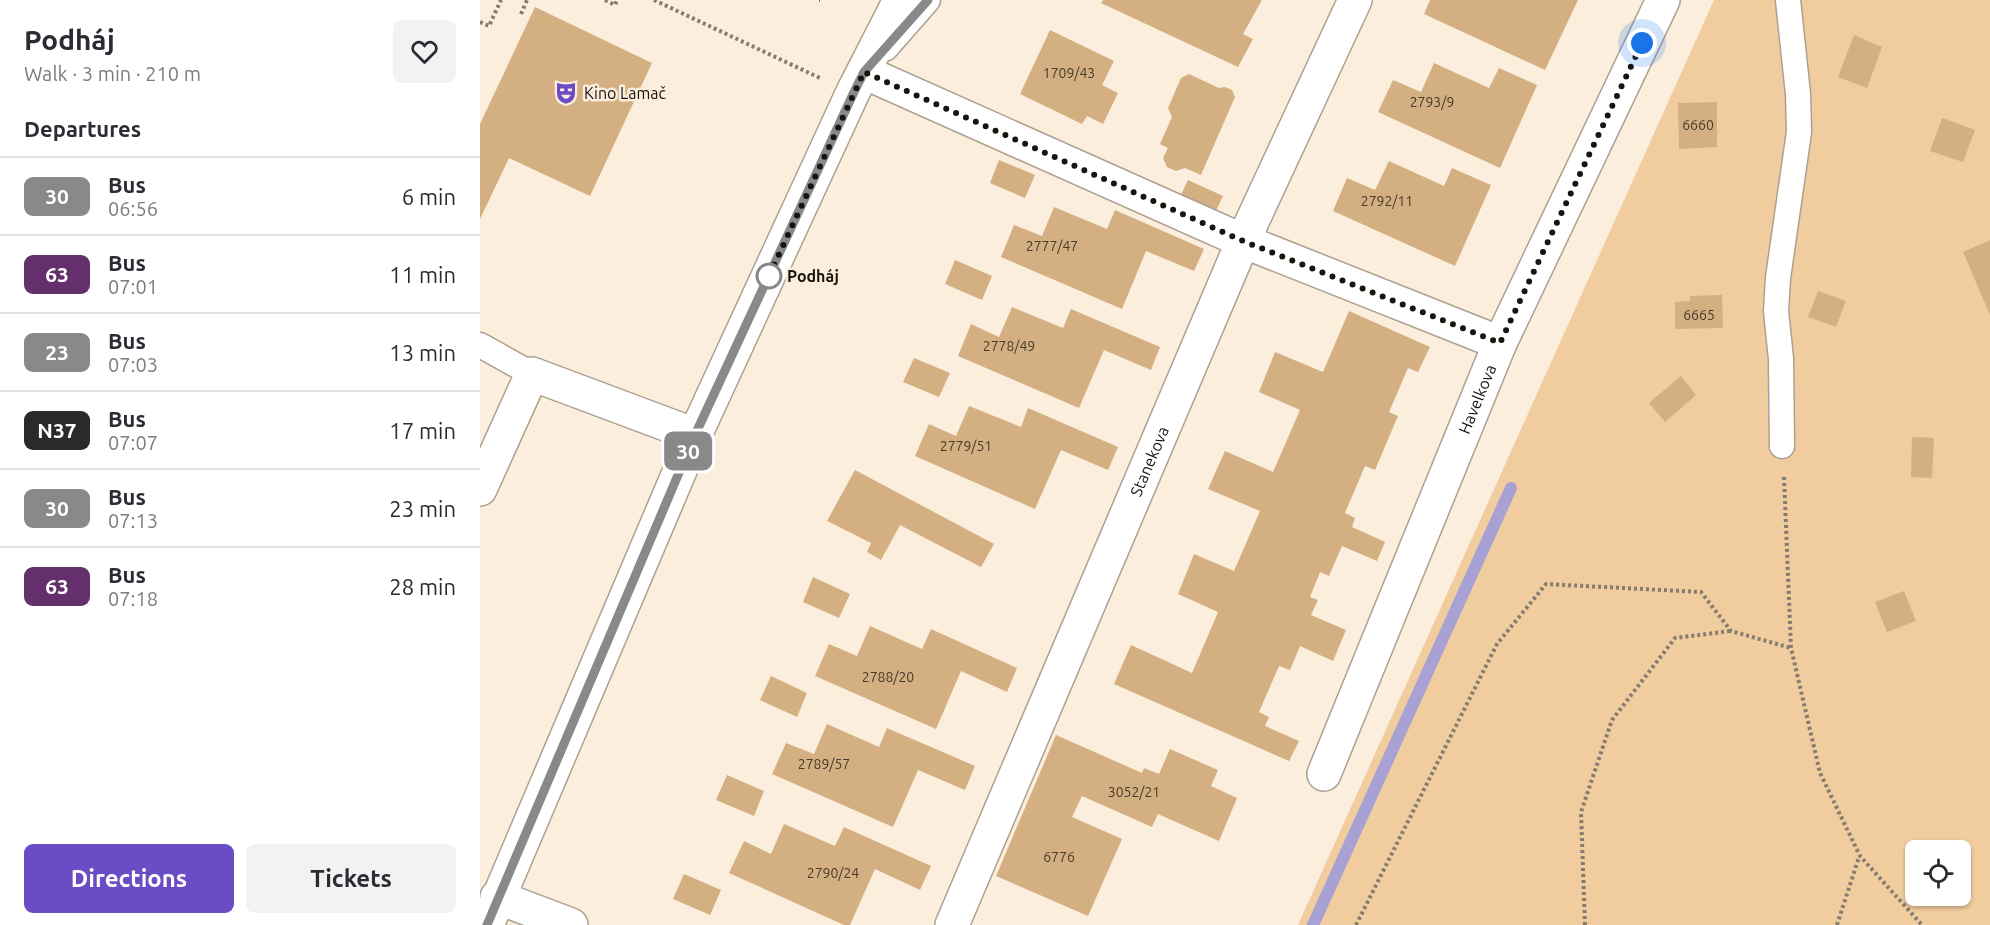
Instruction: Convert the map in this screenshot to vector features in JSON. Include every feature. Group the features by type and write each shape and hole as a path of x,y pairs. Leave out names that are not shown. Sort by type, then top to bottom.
{"street":[{"path":"571,925 492,911 695,435 864,72 900,0"},
{"name":"Stanekova","path":"952,925 1243,241 1355,0"},
{"name":"Havelkova","path":"1324,774 1500,343 1663,0"},
{"path":"864,72 1243,241 1500,343"},
{"path":"480,489 532,374 695,435"}],"lane":[{"path":"864,72 928,0"},
{"path":"1782,446 1780,359 1776,311 1778,278 1799,132 1798,94 1788,0"},
{"path":"480,345 532,374"}],"path":[{"path":"480,22 489,26 501,0"},
{"path":"521,14 527,0"},
{"path":"605,0 615,5 617,0"},
{"path":"654,0 789,65"},
{"path":"1782,446 1791,648 1820,773 1860,856 1922,925"},
{"path":"1356,925 1497,644 1546,584 1701,592 1731,631"},
{"path":"1585,925 1581,812 1612,720 1675,638 1731,631 1791,648"},
{"path":"1837,925 1860,856"}],"shaded area":[{"path":"1714,0 1990,0 1990,925 1298,925"}],"building":[{"path":"1103,0 1262,0 1243,34 1253,39 1238,67 1101,3"},
{"path":"1430,0 1578,0 1545,70 1424,14"},
{"name":"Kino Lamač","path":"535,7 652,63 590,196 509,158 480,219 480,124"},
{"path":"1050,30 1114,61 1102,85 1118,93 1103,124 1087,116 1082,124 1020,94"},
{"path":"1854,35 1882,47 1867,88 1838,77"},
{"path":"1434,63 1489,88 1499,68 1537,85 1500,168 1378,112 1393,80 1421,92"},
{"path":"1189,74 1219,88 1225,87 1232,90 1235,97 1201,175 1185,168 1176,171 1167,167 1163,158 1168,148 1160,144 1172,117 1168,108 1181,78"},
{"path":"1717,102 1717,147 1679,149 1678,103"},
{"path":"1942,118 1975,130 1963,162 1930,151"},
{"path":"999,160 1035,175 1025,198 990,183"},
{"path":"1389,161 1444,186 1452,168 1491,185 1455,266 1333,211 1347,178 1375,190"},
{"path":"1188,180 1223,196 1214,215 1179,199"},
{"path":"1054,207 1107,229 1115,210 1204,249 1194,271 1146,251 1122,309 1001,257 1014,225 1042,236"},
{"path":"1990,240 1990,315 1963,252"},
{"path":"955,260 992,276 982,300 945,284"},
{"path":"1818,291 1846,301 1836,327 1808,317"},
{"path":"1722,295 1723,328 1675,329 1675,302 1690,301 1690,296"},
{"path":"1012,307 1063,328 1071,309 1160,347 1151,370 1104,350 1079,408 958,356 971,324 999,337"},
{"path":"1349,311 1430,347 1418,372 1408,368 1389,412 1398,416 1375,470 1365,466 1345,513 1355,518 1352,527 1385,542 1377,561 1342,546 1329,576 1320,572 1310,597 1318,600 1311,615 1346,630 1333,661 1300,646 1290,670 1279,666 1259,712 1269,717 1265,726 1299,741 1289,761 1114,684 1131,645 1192,673 1218,612 1178,594 1194,554 1234,571 1260,511 1208,489 1225,451 1273,472 1300,410 1259,392 1275,352 1323,372"},
{"path":"914,358 950,373 939,397 903,382"},
{"path":"1681,376 1696,395 1665,422 1649,403"},
{"path":"969,406 1021,427 1028,408 1118,447 1108,470 1061,450 1035,509 915,456 929,424 956,436"},
{"path":"1912,437 1934,438 1932,478 1911,477"},
{"path":"855,470 994,544 981,567 900,525 881,560 867,552 871,543 827,521"},
{"path":"813,577 850,594 839,618 803,602"},
{"path":"1904,591 1916,621 1887,632 1875,602"},
{"path":"870,626 922,649 931,629 1017,668 1007,692 961,671 936,729 815,676 829,644 857,656"},
{"path":"771,676 807,693 797,717 760,700"},
{"path":"827,724 879,747 887,728 975,766 965,790 918,770 893,827 772,774 786,743 814,754"},
{"path":"1056,735 1142,773 1144,768 1159,774 1170,749 1218,770 1211,786 1237,798 1219,841 1158,814 1152,827 1082,796 1072,817 1122,839 1088,916 996,876"},
{"path":"727,775 764,791 754,816 716,800"},
{"path":"784,824 835,846 844,827 931,866 920,890 875,869 850,925 844,925 729,873 744,841 771,854"},
{"path":"684,874 721,890 710,915 673,899"}],"waterway":[{"path":"1313,925 1511,488"}],"bus line":[{"name":"30","path":"487,925 695,435 854,92 864,72 928,0"}],"place":[{"name":"Kino Lamač","path":"566,93"},
{"name":"Podháj","path":"769,276"}],"route":[{"path":"769,276 767,280 864,72 1243,241 1500,343 1642,43"}]}
